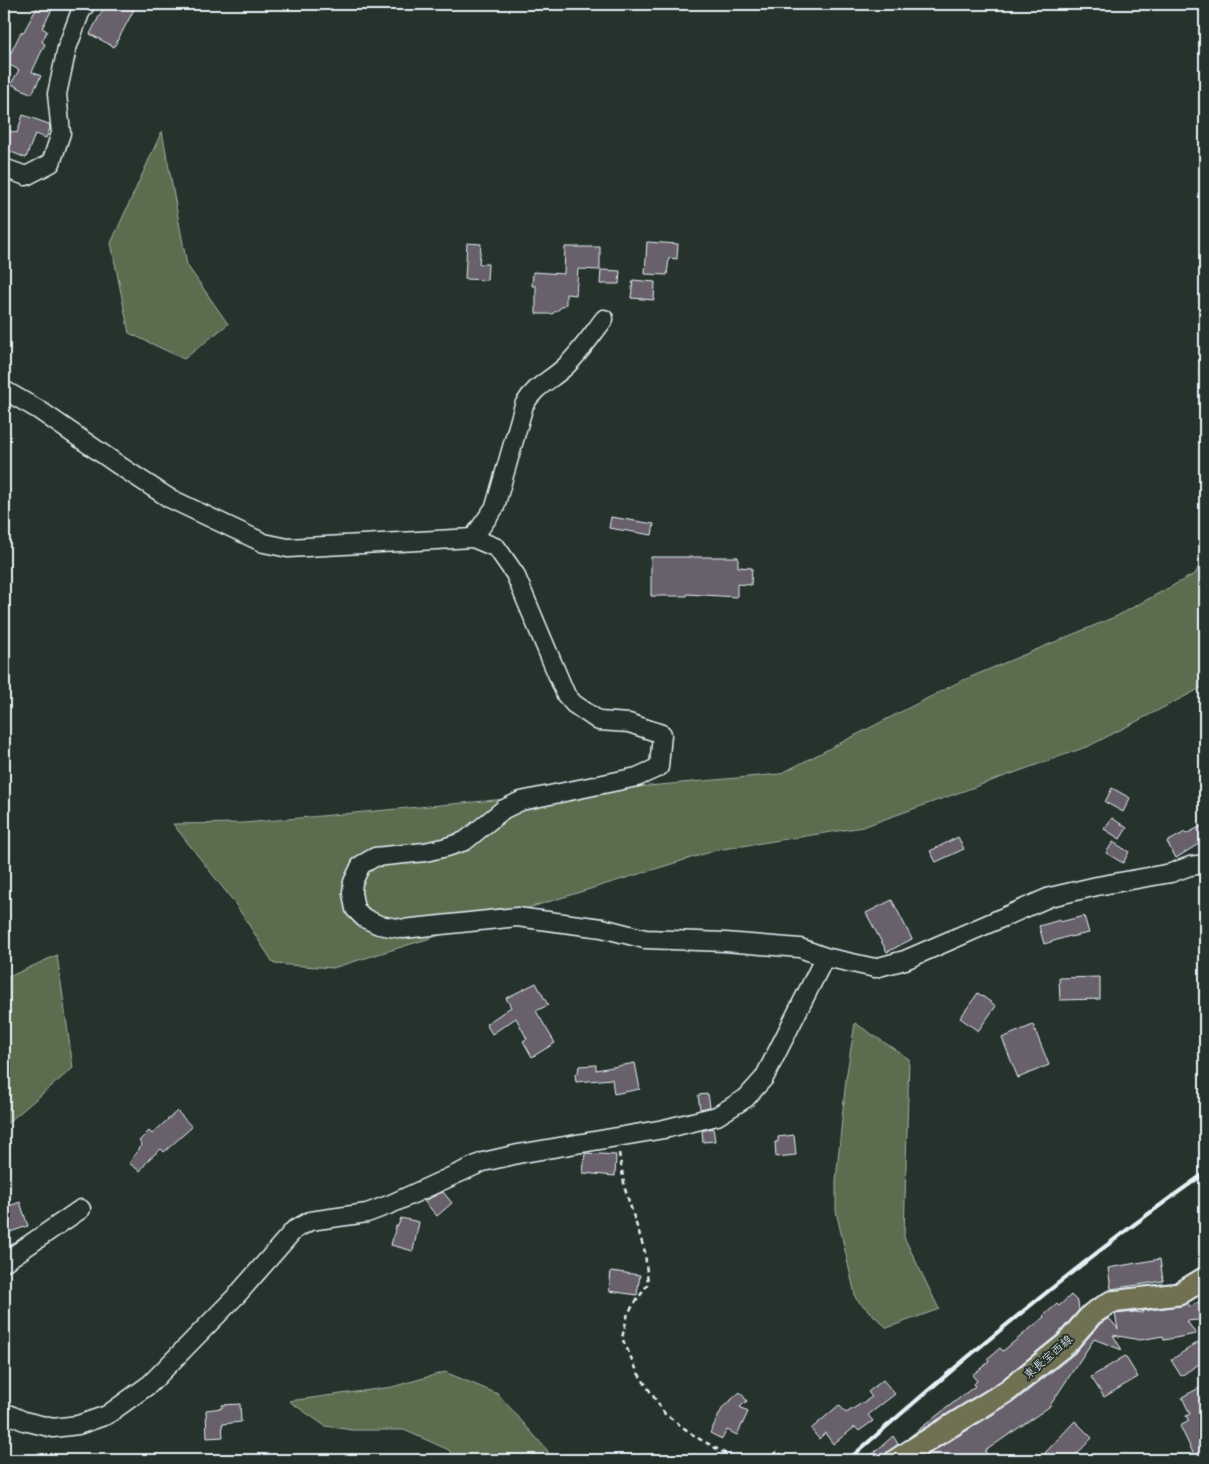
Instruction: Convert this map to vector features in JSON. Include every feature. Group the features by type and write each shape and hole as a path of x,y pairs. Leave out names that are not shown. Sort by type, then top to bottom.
{"main road":[{"name":"東長宝西線","path":"896,1460 1007,1391 1066,1344 1092,1314 1111,1302 1179,1294 1205,1278"}],"street":[{"path":"4,168 26,176 51,163 61,132 57,94 67,48 80,13 86,4"},
{"path":"473,538 495,507 524,404 531,392 566,366 582,349 604,319"},
{"path":"4,390 40,410 168,498 264,543 288,548 473,538 497,548 515,574 566,695 574,704 599,721 629,723 662,734 660,767 637,777 521,801 504,809 465,841 447,848 375,858 361,865 353,882 352,893 355,909 364,918 379,925 403,929 517,917 602,928 645,939 725,942 800,948 825,957 875,968 905,960 1050,897 1171,873 1190,866 1205,864"},
{"path":"4,1412 24,1422 53,1428 78,1425 107,1415 150,1384 237,1296 294,1230 310,1221 367,1213 483,1162 518,1154 664,1129 717,1116 746,1098 764,1078 825,957"},
{"path":"4,1262 81,1209"}],"path":[{"path":"617,1137 625,1189 645,1252 648,1284 628,1313 622,1338 638,1373 665,1414 696,1437 737,1460"},
{"path":"766,1460 778,1452 785,1460"}],"green space":[{"path":"162,131 187,265 228,324 184,359 129,333 111,243"},
{"path":"1205,550 1205,686 1089,746 863,827 717,850 333,968 274,964 234,902 173,824 244,823 780,774 961,681 1117,616 1196,573"},
{"path":"57,955 73,1068 4,1126 4,979"},
{"path":"855,1023 909,1059 904,1237 939,1309 887,1328 856,1299 836,1211 836,1180 846,1079"},
{"path":"445,1372 498,1394 547,1450 552,1460 455,1460 449,1450 404,1430 352,1430 325,1426 289,1401 392,1387"}],"building":[{"path":"39,4 55,4 42,28 47,31 42,42 45,44 32,72 41,76 32,94 11,84 19,70 6,63 21,32 23,33"},
{"path":"118,4 137,4 114,47 90,34 105,5 115,10"},
{"path":"23,115 49,124 50,128 46,138 35,134 26,158 4,149 10,131 17,133"},
{"path":"647,242 678,244 677,259 669,258 667,275 645,274"},
{"path":"467,243 481,244 479,264 488,264 487,280 465,279"},
{"path":"565,247 600,247 600,270 578,269 576,295 566,294 566,304 552,314 536,314 536,286 532,286 533,272 564,274"},
{"path":"601,270 620,271 619,284 600,284"},
{"path":"633,280 655,282 654,300 631,298"},
{"path":"611,517 654,524 652,535 609,528"},
{"path":"651,557 738,557 738,567 752,568 751,585 737,584 737,597 687,594 687,596 651,596"},
{"path":"1112,788 1130,798 1123,812 1105,802"},
{"path":"1112,818 1127,828 1120,839 1104,829"},
{"path":"1205,824 1205,840 1176,858 1167,842"},
{"path":"958,837 964,849 936,862 930,851"},
{"path":"1113,842 1129,852 1123,863 1106,853"},
{"path":"892,900 912,939 887,952 866,913"},
{"path":"1084,916 1089,933 1070,936 1044,944 1039,926"},
{"path":"1100,977 1100,999 1060,1000 1059,978"},
{"path":"536,983 548,1005 536,1011 555,1043 532,1057 523,1041 527,1039 516,1018 492,1034 486,1024 511,1007 506,998"},
{"path":"978,993 996,1006 978,1031 960,1018"},
{"path":"1033,1025 1049,1065 1018,1078 1002,1038"},
{"path":"635,1063 640,1089 614,1094 612,1079 576,1082 575,1074 578,1073 579,1066 596,1065 596,1070"},
{"path":"708,1094 710,1107 700,1109 698,1095"},
{"path":"177,1111 192,1127 164,1152 161,1149 149,1159 140,1171 129,1163 142,1145 139,1141 149,1131 152,1134"},
{"path":"713,1128 715,1141 703,1142 702,1131"},
{"path":"794,1135 796,1155 776,1157 775,1142 778,1142 778,1137"},
{"path":"585,1153 616,1155 615,1176 583,1173"},
{"path":"443,1192 452,1203 437,1216 424,1201"},
{"path":"20,1202 28,1226 4,1234 4,1208"},
{"path":"401,1218 419,1222 413,1251 391,1245 396,1226 398,1226"},
{"path":"1160,1259 1163,1281 1111,1289 1108,1268"},
{"path":"611,1271 640,1275 637,1295 609,1291"},
{"path":"1071,1295 1078,1302 1079,1310 1057,1335 1000,1381 908,1438 975,1386 974,1384 977,1381 972,1375 989,1362 987,1359 1000,1348 1003,1351 1057,1304 1059,1306"},
{"path":"1205,1298 1205,1316 1198,1320 1187,1321 1196,1334 1164,1340 1163,1336 1140,1340 1113,1335 1122,1350 1094,1339 1049,1407 985,1451 990,1460 919,1460 1015,1401 1074,1354 1100,1324 1109,1318 1118,1329 1115,1314 1143,1313 1142,1311 1180,1306 1188,1303 1190,1307"},
{"path":"1200,1341 1205,1349 1205,1360 1181,1376 1171,1360"},
{"path":"1125,1356 1138,1377 1104,1397 1091,1377"},
{"path":"883,1380 895,1394 868,1415 873,1421 859,1431 855,1427 833,1444 825,1433 819,1439 811,1429 839,1405 846,1413 872,1397 868,1392"},
{"path":"1205,1385 1205,1454 1196,1459 1180,1426 1189,1421 1186,1416 1190,1414 1182,1397"},
{"path":"740,1392 747,1401 740,1407 748,1412 737,1435 727,1430 722,1439 710,1433 723,1407"},
{"path":"240,1404 241,1422 222,1424 223,1437 207,1438 206,1410 222,1408 222,1405"},
{"path":"1075,1421 1092,1438 1071,1460 1052,1460 1045,1453"},
{"path":"893,1436 898,1444 885,1454 884,1460 866,1460"}],"railway":[{"path":"848,1460 1067,1276 1158,1206 1205,1173"}]}
